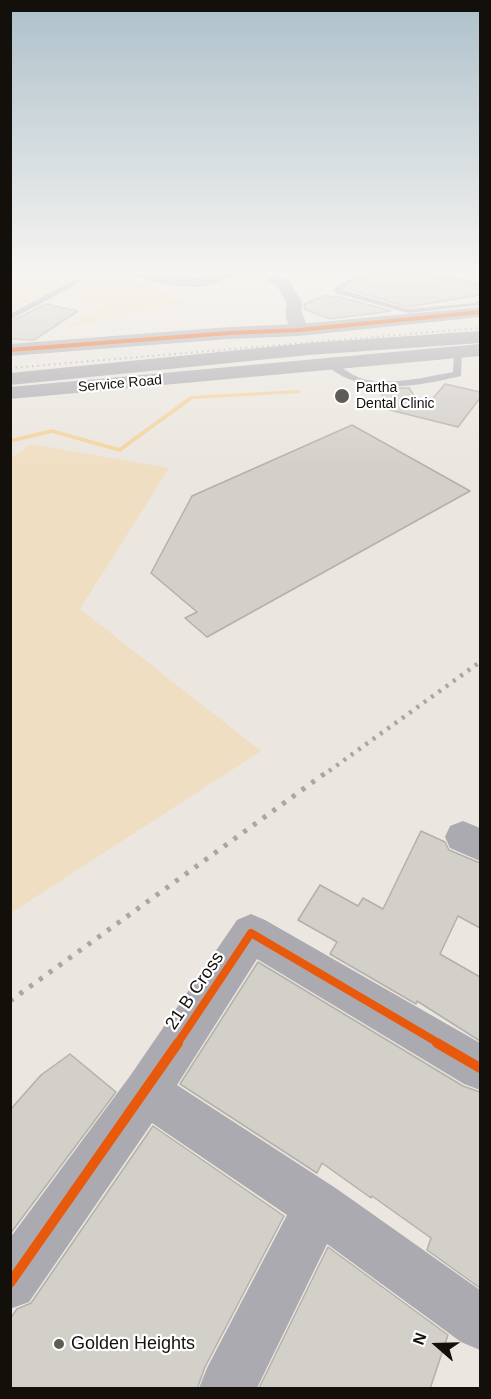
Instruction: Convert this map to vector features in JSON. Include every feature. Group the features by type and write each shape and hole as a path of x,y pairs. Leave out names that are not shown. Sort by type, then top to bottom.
{"highway":[{"path":"10,361 280,338"},
{"path":"10,380 256,355 464,338"},
{"path":"207,376 256,355"}],"street":[{"path":"10,350 162,338"},
{"name":"Service Road","path":"10,393 480,350"},
{"name":"21 B Cross","path":"10,1283 146,1092 251,933 480,1068"},
{"path":"146,1092 319,1208 480,1323"},
{"path":"227,1389 319,1208"}],"shaded area":[{"path":"31,444 169,468 80,609 261,751 11,913 10,459"}],"building":[{"path":"10,338 37,338 34,340"},
{"path":"445,384 480,392 480,398 458,427 390,410 378,388 409,388 423,410"},
{"path":"352,425 470,491 207,637 185,618 197,612 151,573 192,496"},
{"path":"421,831 445,842 449,850 480,863 480,928 458,916 440,954 480,977 480,1041 417,1001 416,1004 330,954 337,942 298,920 320,885 358,906 363,898 383,909"},
{"path":"258,962 463,1086 480,1092 480,1288 427,1250 431,1238 372,1196 371,1198 322,1163 317,1173 180,1084"},
{"path":"70,1054 116,1092 10,1234 10,1110 41,1075"},
{"path":"153,1126 284,1216 205,1367 197,1389 10,1389 10,1319 17,1309 31,1303"},
{"path":"328,1247 448,1335 430,1389 259,1388"}],"waterway":[{"path":"10,441 52,431 120,450 192,397 299,392"}],"railway":[{"path":"10,368 359,338"},
{"path":"329,771 480,662"},
{"path":"10,1001 331,769"}],"cycle path":[{"path":"10,350 161,338"},
{"path":"10,1283 146,1092 251,933 480,1068"}],"place":[{"name":"Partha Dental Clinic","path":"342,396"},
{"name":"Golden Heights","path":"59,1344"}]}
